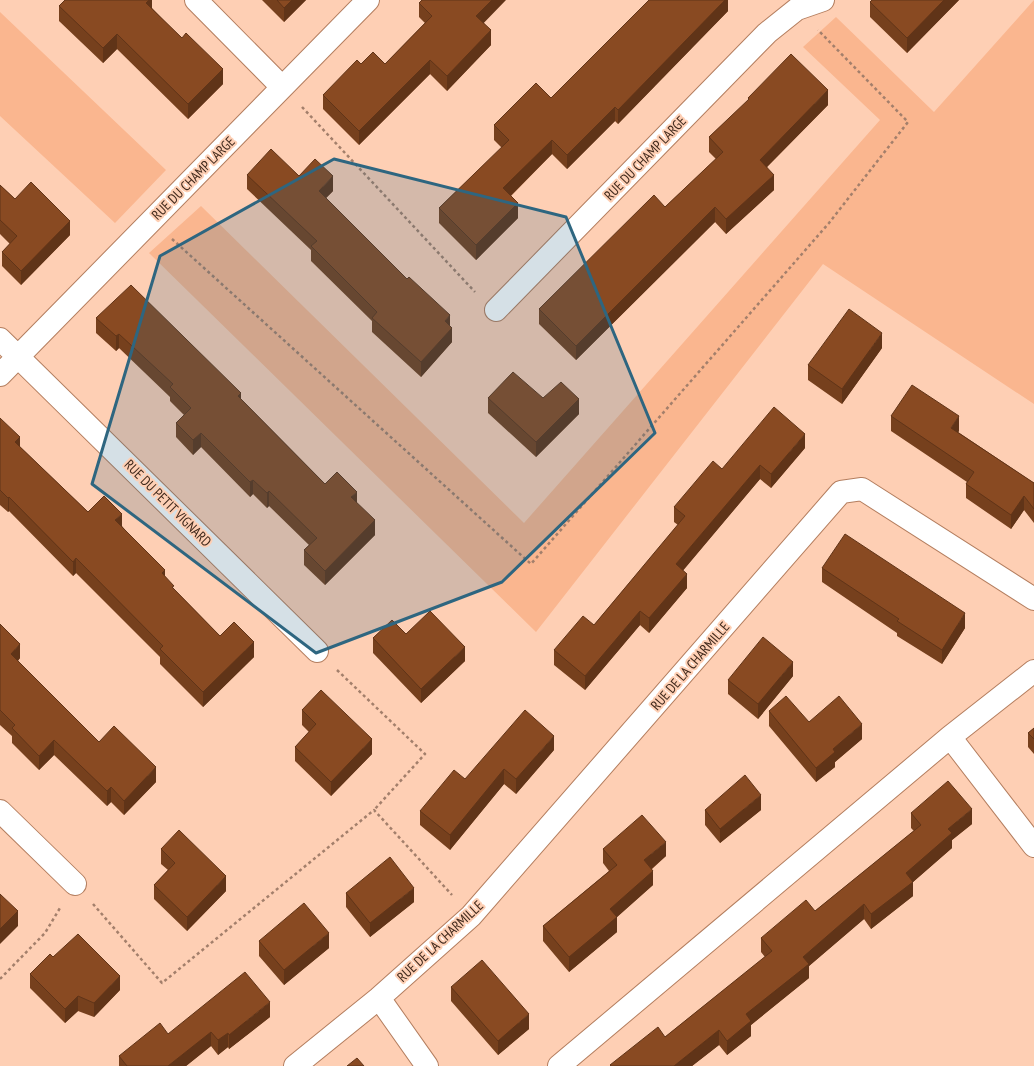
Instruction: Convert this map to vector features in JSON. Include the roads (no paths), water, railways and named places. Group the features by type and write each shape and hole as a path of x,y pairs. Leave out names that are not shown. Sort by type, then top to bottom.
{"street":[{"path":"196,0 282,87"},
{"name":"RUE DU CHAMP LARGE","path":"18,356 368,0"},
{"name":"RUE DU CHAMP LARGE","path":"496,310 793,5 823,0"},
{"name":"RUE DU PETIT VIGNARD","path":"0,339 317,651"},
{"path":"0,375 18,356"},
{"name":"RUE DE LA CHARMILLE","path":"295,1066 379,998 471,916 841,492 862,490 1034,599"},
{"path":"559,1066 950,737 1034,671"},
{"path":"950,737 1034,846"},
{"path":"0,811 75,884"},
{"path":"379,998 427,1066"}]}
